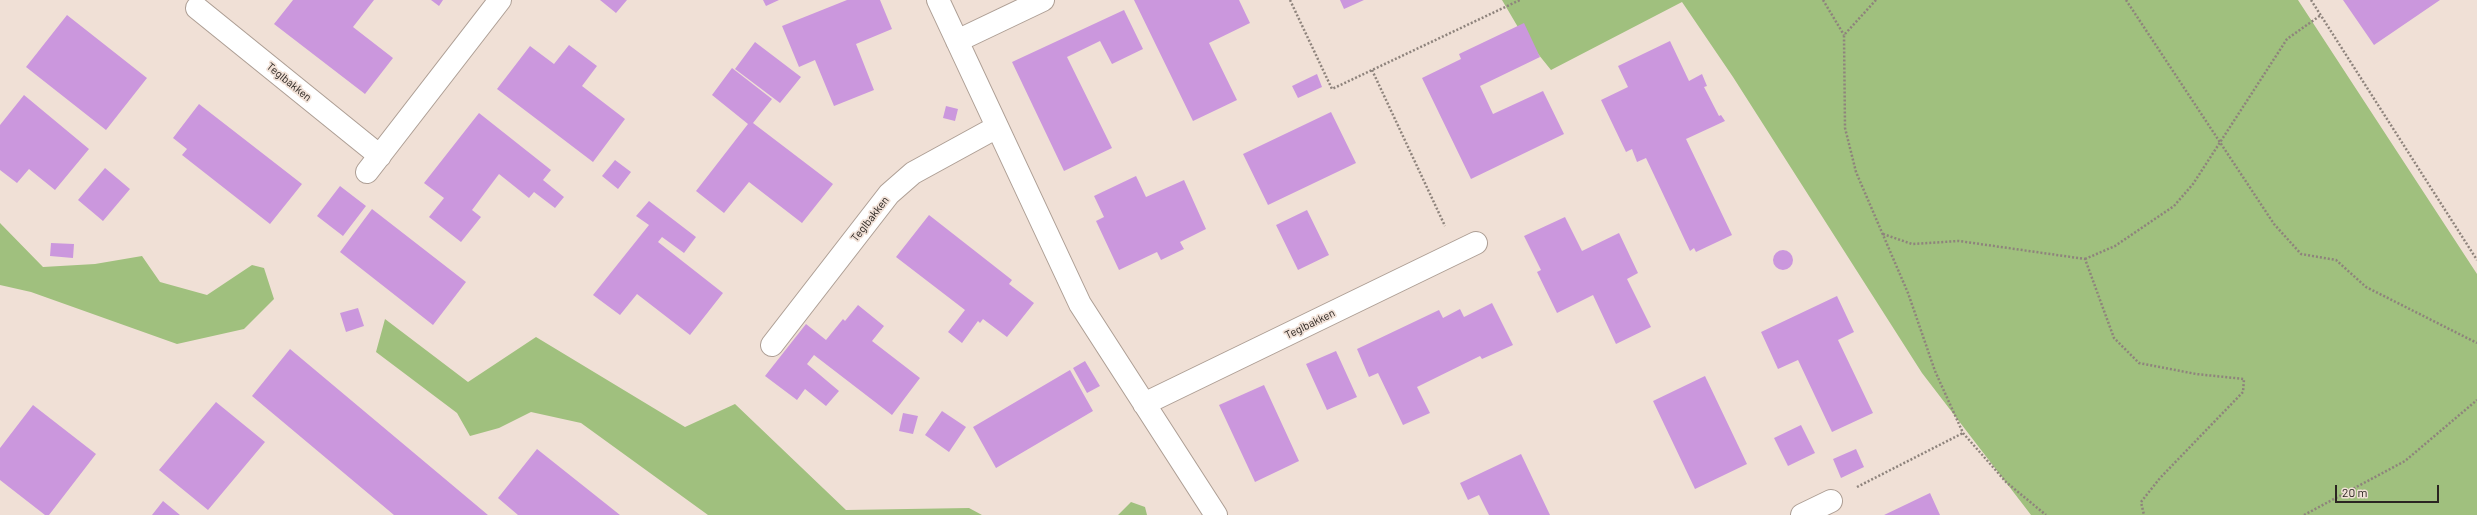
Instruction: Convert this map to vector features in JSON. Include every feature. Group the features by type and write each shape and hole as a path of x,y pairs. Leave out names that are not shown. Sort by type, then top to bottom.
{"street":[{"name":"Teglbakken","path":"197,8 374,164 500,0"},
{"path":"938,0 1080,304 1216,515"},
{"path":"958,42 1043,0"},
{"name":"Teglbakken","path":"772,344 889,194 913,173 997,127"},
{"name":"Teglbakken","path":"1144,404 1467,248"},
{"path":"1802,515 1831,501"}],"path":[{"path":"1290,0 1332,90 1520,0"},
{"path":"1823,0 1844,36 1845,128 1856,172 1908,293 1935,371 1964,433 2006,482 2046,515"},
{"path":"1844,36 1876,0"},
{"path":"2126,0 2219,143 2248,183 2274,224 2302,254 2336,260 2366,287 2477,343"},
{"path":"2311,0 2477,260"},
{"path":"1883,234 1912,244 1959,241 2085,259 2115,246 2174,206 2193,184 2286,39 2321,15"},
{"path":"1372,70 1467,248"},
{"path":"2085,259 2114,338 2139,363 2196,374 2244,380 2245,385 2243,392 2160,478 2141,502 2144,515"},
{"path":"2304,515 2405,461 2477,400"},
{"path":"1831,501 1964,433"}],"green space":[{"path":"1502,0 2298,0 2477,274 2477,515 2031,515 1922,373 1733,77 1682,2 1551,70 1522,34"},
{"path":"0,223 43,267 95,264 142,256 160,282 207,295 252,265 264,268 274,299 244,329 177,344 31,292 0,285"},
{"path":"385,319 468,382 536,337 685,427 735,404 846,510 969,508 982,515 708,515 581,423 531,412 499,428 470,436 457,413 376,352"},
{"path":"1131,502 1145,507 1147,515 1118,515"}],"building":[{"path":"293,0 374,0 353,27 393,58 365,94 274,24"},
{"path":"431,0 443,0 439,6"},
{"path":"600,0 627,0 616,13"},
{"path":"763,0 779,0 766,6"},
{"path":"847,0 880,0 892,29 856,44 874,90 834,106 815,60 799,67 782,26"},
{"path":"1134,0 1239,0 1250,23 1209,43 1237,100 1193,121"},
{"path":"1340,0 1364,0 1344,9"},
{"path":"2343,0 2440,0 2374,45"},
{"path":"1124,10 1143,49 1112,64 1100,41 1067,57 1112,148 1064,171 1012,62"},
{"path":"67,15 147,78 106,130 26,67"},
{"path":"1524,23 1540,57 1480,86 1493,114 1543,91 1564,134 1471,179 1422,78 1461,59 1459,54"},
{"path":"1670,41 1689,81 1702,74 1707,86 1704,87 1719,116 1721,115 1725,121 1686,139 1732,235 1696,252 1694,248 1690,251 1646,158 1637,162 1632,149 1626,152 1601,100 1628,87 1618,66"},
{"path":"755,42 801,77 780,103 735,69"},
{"path":"569,45 597,66 582,86 625,119 593,162 497,89 530,46 554,64"},
{"path":"732,68 772,99 753,123 833,184 802,223 749,182 724,213 696,191 748,124 712,95"},
{"path":"1317,74 1322,87 1298,98 1292,86"},
{"path":"24,95 89,149 55,190 29,169 17,183 0,170 0,125"},
{"path":"199,104 302,184 270,224 182,155 187,149 173,138"},
{"path":"946,106 958,109 955,121 943,118"},
{"path":"1331,112 1356,163 1268,205 1243,154"},
{"path":"479,113 551,170 543,180 564,197 555,208 534,192 529,198 499,174 472,210 481,217 461,242 429,217 444,198 424,183"},
{"path":"615,160 631,172 618,189 602,176"},
{"path":"105,168 130,189 103,221 78,200"},
{"path":"1136,176 1146,197 1184,180 1206,229 1180,242 1184,249 1161,260 1157,252 1119,270 1096,221 1104,217 1094,196"},
{"path":"340,186 366,206 343,236 317,216"},
{"path":"649,201 696,237 684,253 662,237 658,242 723,293 690,335 637,294 620,315 593,295 649,225 636,216"},
{"path":"372,209 466,282 433,325 340,252"},
{"path":"1307,210 1329,255 1298,270 1276,225"},
{"path":"929,215 1012,280 1009,284 1034,303 1007,337 983,319 980,323 978,321 962,343 948,332 965,310 896,257"},
{"path":"1565,217 1582,251 1619,233 1638,273 1627,279 1651,327 1616,344 1593,295 1557,313 1537,272 1541,270 1524,236"},
{"path":"51,243 74,244 73,258 50,256"},
{"path":"1783,250 1790,253 1793,260 1790,267 1783,270 1776,267 1773,260 1776,253"},
{"path":"1837,296 1854,332 1838,340 1873,413 1832,432 1798,360 1778,369 1761,332"},
{"path":"1492,303 1513,345 1482,359 1480,356 1417,387 1430,413 1403,425 1378,373 1369,377 1357,349 1439,310 1443,318 1460,309 1464,317"},
{"path":"858,305 884,326 872,341 920,378 892,415 814,355 807,364 839,391 826,406 805,389 797,400 765,376 806,324 826,340 843,319 845,321"},
{"path":"358,308 364,326 346,332 340,313"},
{"path":"290,349 488,515 394,515 252,396"},
{"path":"1336,351 1357,397 1327,410 1306,364"},
{"path":"1085,361 1100,386 1087,393 1073,368"},
{"path":"1070,370 1093,411 996,468 973,427"},
{"path":"1705,376 1747,464 1695,489 1653,401"},
{"path":"1264,385 1299,461 1255,482 1219,405"},
{"path":"216,402 265,442 208,510 159,470"},
{"path":"33,405 96,454 49,515 45,515 0,480 0,448"},
{"path":"942,411 966,427 949,452 925,435"},
{"path":"903,413 918,416 913,434 899,431"},
{"path":"1801,425 1815,453 1788,466 1774,438"},
{"path":"537,449 620,515 518,515 498,498"},
{"path":"1856,449 1864,467 1841,478 1833,459"},
{"path":"1521,454 1550,515 1489,515 1479,495 1468,500 1460,483"},
{"path":"1930,493 1940,515 1884,515"},
{"path":"163,501 180,515 152,515"}]}
